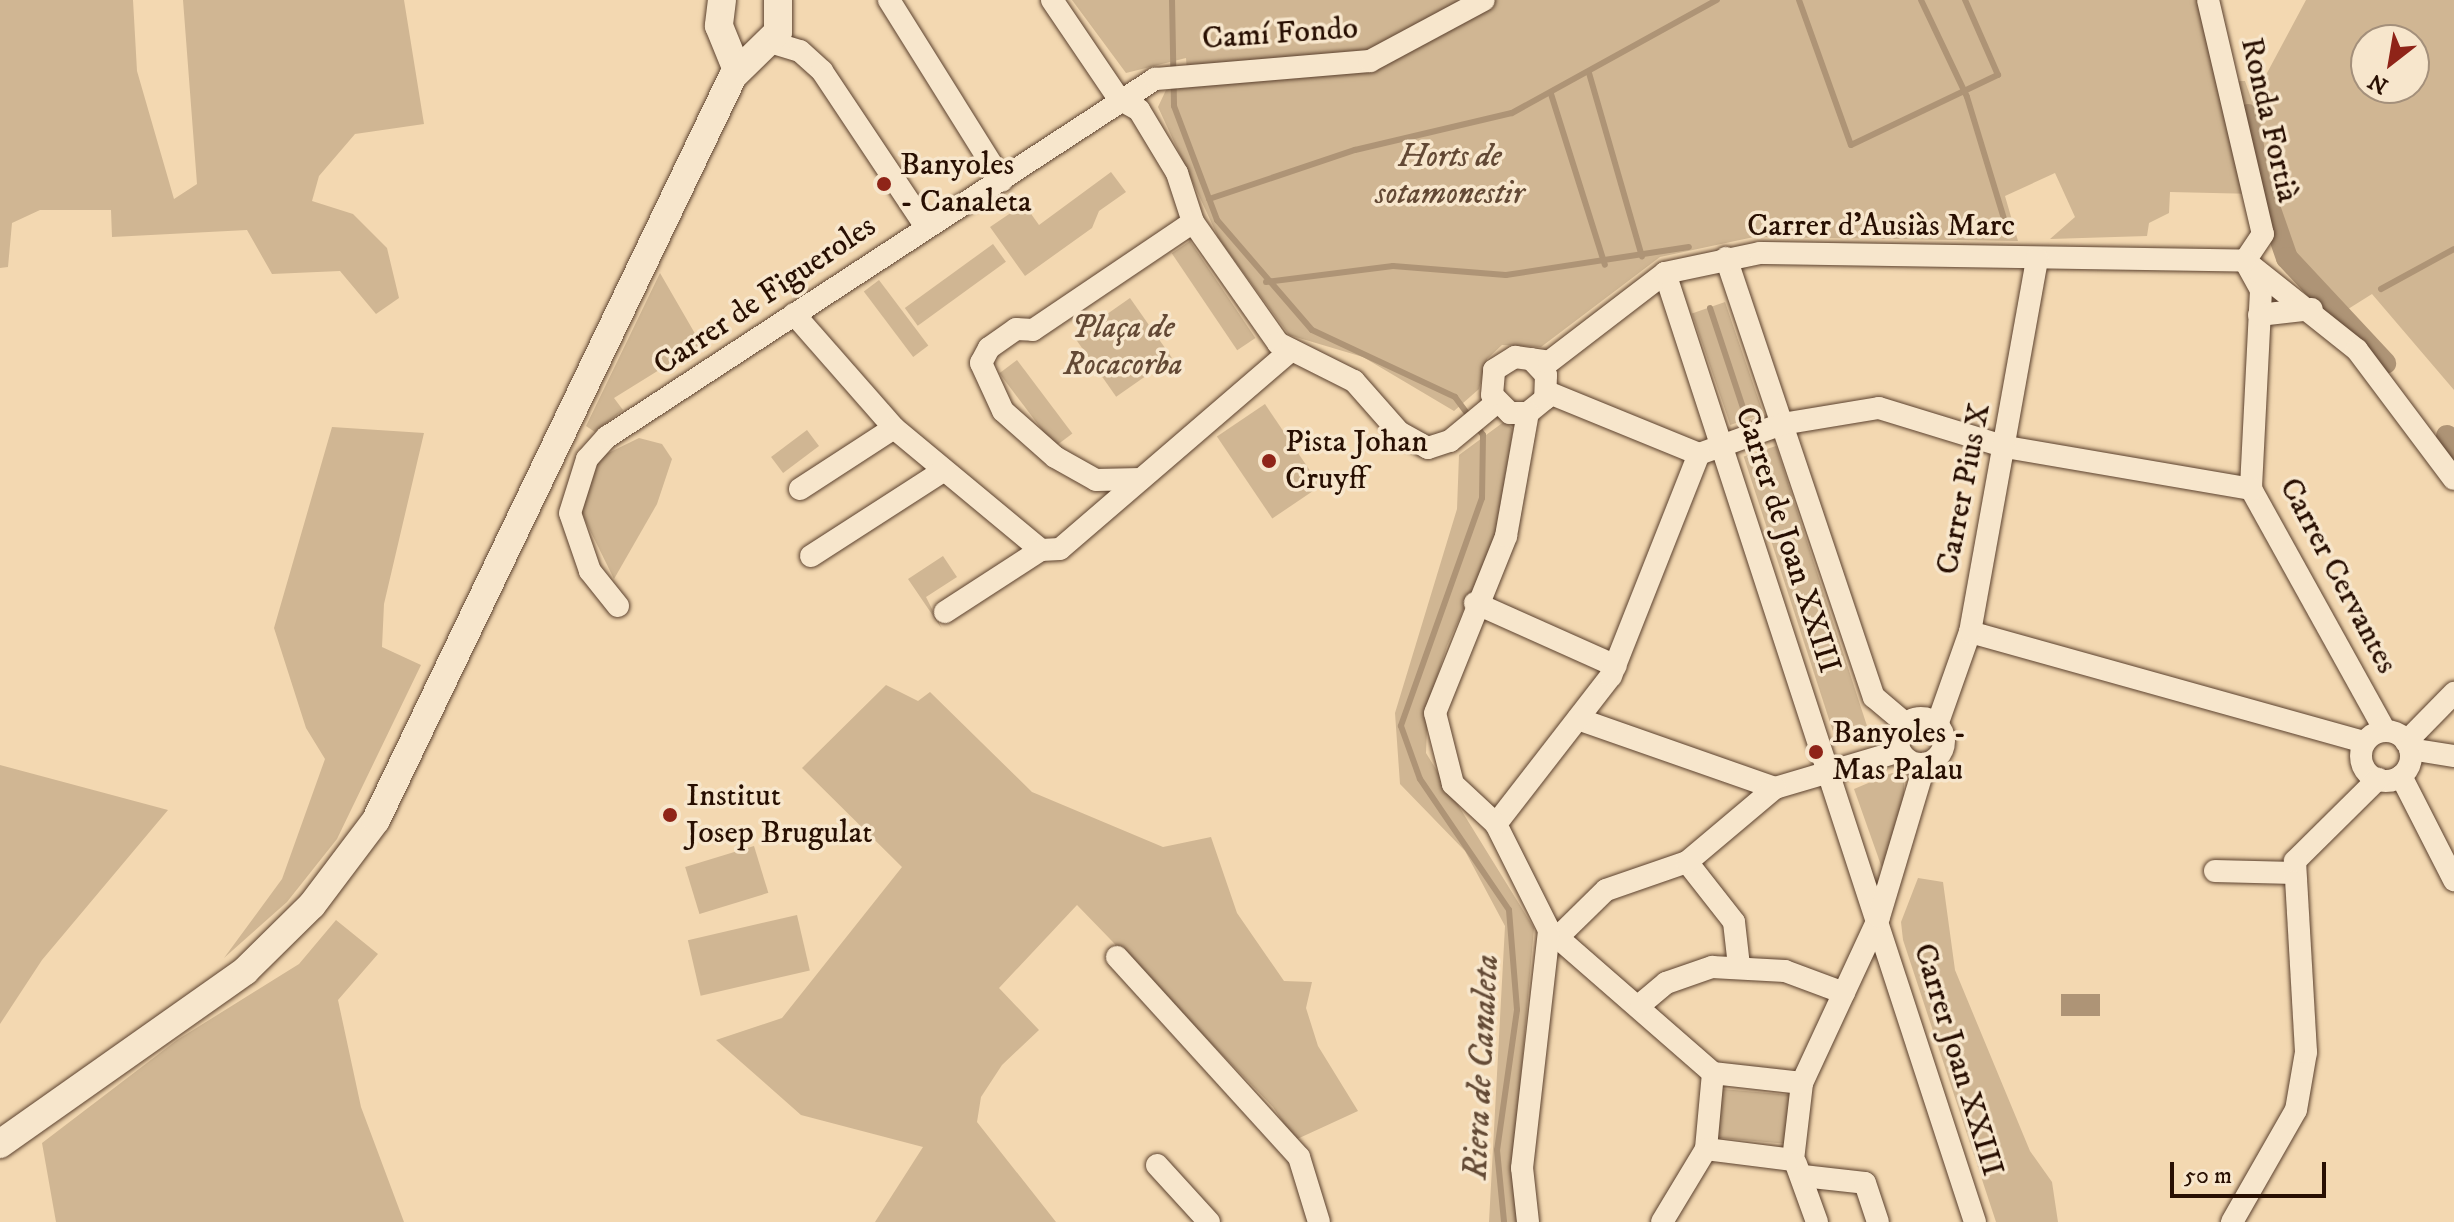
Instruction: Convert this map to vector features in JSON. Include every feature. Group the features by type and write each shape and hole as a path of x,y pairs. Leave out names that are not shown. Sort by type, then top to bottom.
{"street":[{"path":"720,0 717,18 737,70"},
{"path":"0,1144 245,971 312,905 376,820 737,70 781,26 778,0"},
{"path":"889,0 1002,181"},
{"path":"1052,0 1119,99 1139,110 1177,173 1193,222 1267,331 1291,350 1354,381 1399,432 1428,448 1450,441 1496,403"},
{"name":"Camí Fondo","path":"1119,99 1155,79 1195,72 1292,72 1370,61 1484,0"},
{"name":"Ronda Fortià","path":"2208,0 2263,234 2245,261"},
{"path":"728,41 800,51 822,71 926,227"},
{"name":"Carrer de Figueroles","path":"618,606 590,571 570,513 587,459 607,437 926,227 1002,181 1119,99"},
{"path":"1141,479 1096,480 1003,411 981,363 989,348 1016,329 1033,330 1193,222"},
{"name":"Carrer d'Ausiàs Marc","path":"1543,372 1665,273 1726,258 2245,261"},
{"name":"Carrer de Joan XXIII","path":"1726,258 1874,697 1906,724"},
{"name":"Carrer Pius X","path":"1937,725 1970,632 2006,447 2037,259"},
{"path":"2245,261 2312,309 2357,350 2454,479"},
{"name":"Carrer Cervantes","path":"2245,261 2261,290 2251,489 2384,729"},
{"name":"Carrer de Joan XXIII","path":"1665,273 1879,917"},
{"path":"2259,315 2312,309"},
{"path":"794,314 894,428 1041,550"},
{"path":"945,612 1041,550 1060,549 1291,350"},
{"path":"1496,403 1494,370 1515,357 1699,454 1782,424 1879,408 2006,447 2251,489"},
{"path":"1543,372 1528,413 1506,536 1442,685 1435,726 1453,784 1496,824 1554,932 1641,1004 1713,1073 1802,1083"},
{"path":"1496,403 1510,413 1528,413"},
{"path":"800,489 894,428"},
{"path":"1496,824 1616,666 1699,454"},
{"path":"811,556 943,471"},
{"path":"1475,603 1616,666"},
{"path":"1970,632 2364,742 2384,729 2408,746 2454,756"},
{"path":"2454,693 2408,746 2401,776 2454,880"},
{"path":"1817,1222 1798,1168 1802,1083 1879,917 1925,764 1942,752 1937,725 1922,718 1906,724 1900,751"},
{"path":"1578,719 1775,788"},
{"path":"2364,742 2362,766 2378,779"},
{"path":"1528,1222 1522,1168 1554,932 1606,890 1687,862 1775,788 1831,777 1900,751 1925,764"},
{"path":"2232,1222 2298,1096 2306,1052 2295,861 2378,779 2401,776"},
{"path":"1687,862 1734,922 1739,966"},
{"path":"2215,871 2294,873"},
{"name":"Carrer Joan XXIII","path":"1879,917 1975,1222"},
{"path":"1117,957 1299,1157 1319,1222"},
{"path":"1641,1004 1686,974 1739,966 1785,971 1844,993"},
{"path":"1662,1222 1706,1149 1713,1073"},
{"path":"1706,1149 1865,1183 1878,1222"},
{"path":"1157,1165 1209,1222"}],"green space":[{"path":"0,0 133,0 137,71 174,199 197,184 183,0 404,0 424,124 355,134 319,176 312,201 353,214 387,248 399,298 376,314 340,271 272,274 247,230 112,237 111,210 40,210 12,223 8,267 0,268"},
{"name":"Horts de sotamonestir","path":"1072,0 2202,0 2221,81 2245,81 2252,101 2306,0 2454,0 2454,390 2372,294 2337,316 2305,289 2286,267 2256,194 2170,192 2169,213 2149,223 2147,236 2050,239 2075,217 2055,173 2005,196 2018,241 1754,237 1660,257 1541,347 1502,345 1487,359 1479,389 1454,411 1363,357 1289,335 1219,239 1158,107 1166,90 1188,87 1186,58 1126,73"},
{"path":"1111,172 1126,192 1099,211 1092,228 1025,276 990,227 1024,204 1039,225"},
{"path":"1190,241 1255,338 1237,350 1172,253"},
{"path":"993,244 1006,262 918,326 905,308"},
{"path":"660,273 701,344 614,398 623,410 595,432 586,426"},
{"path":"879,280 928,345 913,357 864,291"},
{"name":"Plaça de Rocacorba","path":"1130,298 1172,358 1116,397 1074,337"},
{"path":"1725,302 1763,414 1730,425 1692,313"},
{"path":"1017,360 1072,433 1055,447 999,373"},
{"name":"Pista Johan Cruyff","path":"1265,404 1320,486 1272,519 1217,436"},
{"path":"1505,421 1513,429 1498,533 1447,646 1428,705 1426,753 1534,928 1518,1111 1520,1222 1489,1222 1505,926 1465,851 1400,784 1395,713 1457,509 1459,455"},
{"path":"332,427 424,433 384,604 382,647 421,665 337,839 287,902 224,958 282,879 325,759 306,728 274,628"},
{"path":"807,430 819,446 783,473 771,457"},
{"path":"639,438 662,444 672,459 657,504 614,579 581,512 600,457"},
{"path":"1776,446 1870,735 1838,746 1744,457"},
{"path":"943,556 957,577 926,597 942,629 908,579"},
{"path":"886,685 918,701 930,692 1032,792 1163,847 1211,837 1237,913 1284,981 1312,982 1306,1008 1318,1046 1358,1111 1295,1140 1273,1107 1077,905 999,988 1039,1030 1002,1065 981,1097 977,1122 1056,1222 875,1222 923,1147 801,1115 716,1040 782,1018 902,867 802,768"},
{"path":"0,765 168,810 42,960 0,1024"},
{"path":"1892,773 1904,777 1904,802 1882,868 1854,789"},
{"path":"754,846 768,893 699,914 685,867"},
{"path":"1918,878 1943,882 1955,970 2030,1151 2052,1182 2058,1222 1996,1222 1903,940 1901,922"},
{"path":"797,915 810,971 701,996 688,940"},
{"path":"336,920 378,954 338,1000 361,1107 404,1222 56,1222 42,1143 177,1040 299,964"},
{"path":"1722,1089 1792,1095 1787,1144 1718,1138"}],"shaded area":[{"path":"2061,994 2100,994 2100,1016 2061,1016"}],"waterway":[{"name":"Riera de Canaleta","path":"1172,0 1174,106 1217,220 1312,330 1455,397 1483,435 1482,498 1401,726 1420,779 1509,910 1517,1010 1497,1150 1504,1222"},
{"path":"1209,199 1355,150 1512,113 1717,0"},
{"path":"1799,0 1851,145 1998,75 1965,0"},
{"path":"1921,0 1967,97 2008,232"},
{"path":"1589,73 1642,257"},
{"path":"1551,94 1605,265"},
{"path":"2248,115 2257,172 2287,258 2385,363"},
{"path":"1266,282 1393,266 1506,275 1689,247"},
{"path":"2381,289 2454,249"},
{"path":"1710,308 1744,411"},
{"path":"2447,436 2454,457"}],"place":[{"name":"Banyoles - Canaleta","path":"884,184"},
{"name":"Pista Johan Cruyff","path":"1269,461"},
{"name":"Banyoles - Mas Palau","path":"1816,752"},
{"name":"Institut Josep Brugulat","path":"670,815"}]}
